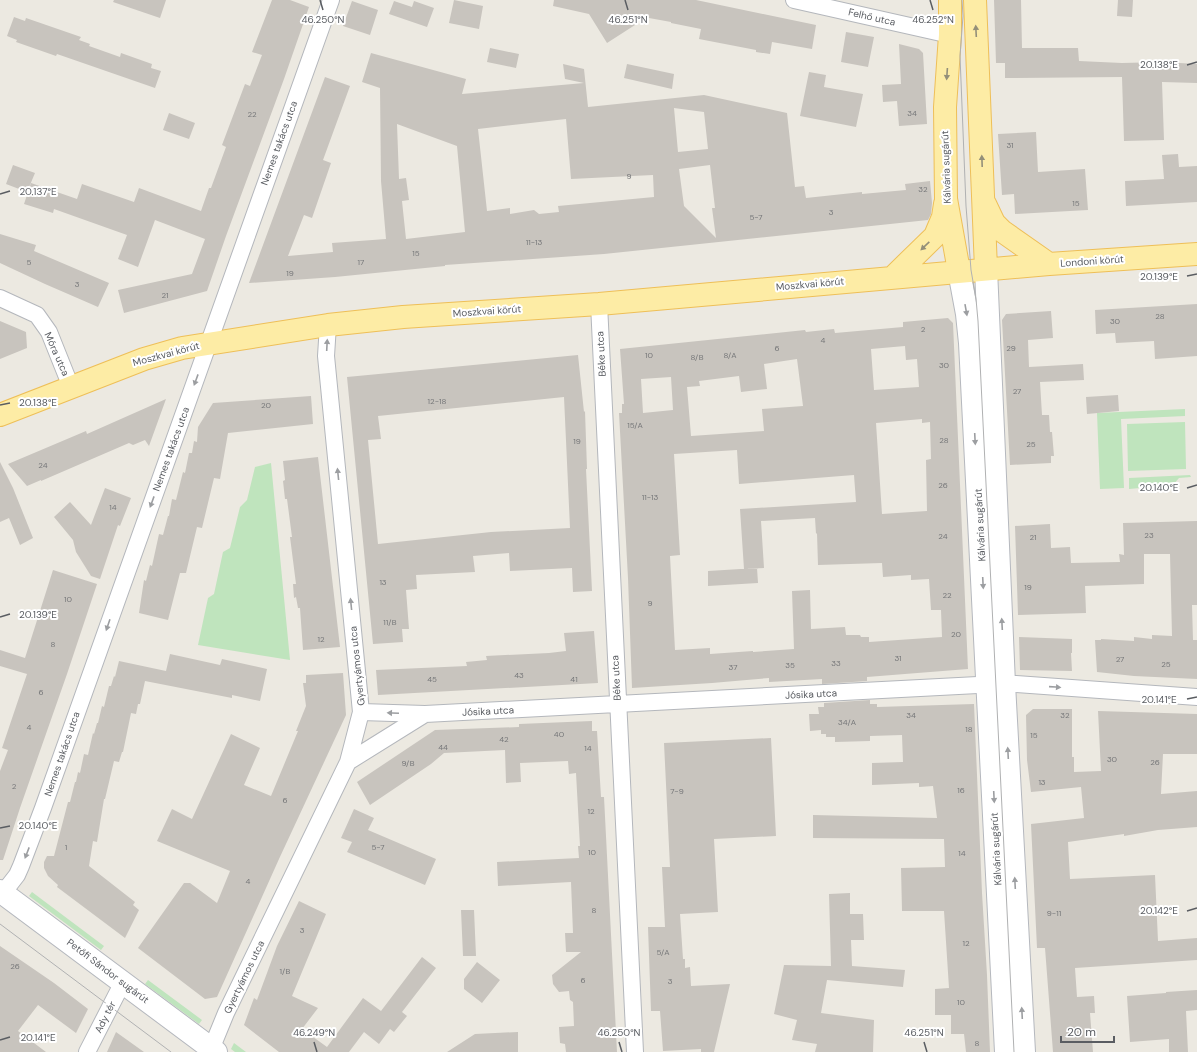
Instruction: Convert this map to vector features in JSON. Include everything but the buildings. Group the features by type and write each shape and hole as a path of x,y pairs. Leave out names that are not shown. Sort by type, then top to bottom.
{"main road":[{"name":"Kálvária sugárút","path":"950,0 950,35 945,107 946,199 959,271"},
{"name":"Kálvária sugárút","path":"975,0 986,269"},
{"path":"893,277 935,236 943,217 946,199"},
{"path":"983,200 994,223 1002,231 1049,264"},
{"name":"Londoni körút","path":"986,269 1197,254"},
{"name":"Moszkvai körút","path":"0,415 144,359 182,348 328,325 403,317 599,304 986,269"}],"street":[{"name":"Nemes takács utca","path":"2,892 17,875 44,808 331,0"},
{"name":"Felhő utca","path":"794,0 950,35"},
{"name":"Kálvária sugárút","path":"986,269 1006,1052"},
{"name":"Kálvária sugárút","path":"959,271 967,314 970,343 1024,1052"},
{"name":"Móra utca","path":"0,298 37,315 48,332 71,387"},
{"name":"Béke utca","path":"599,304 617,704 635,1052"},
{"name":"Gyertyámos utca","path":"212,1051 226,1013 348,762 361,712 326,356 328,325"},
{"name":"Jósika utca","path":"361,712 425,714 996,684 1197,697"},
{"name":"Jósika utca","path":"348,762 425,714"},
{"name":"Petőfi Sándor sugárút","path":"2,892 212,1051"},
{"name":"Ady tér","path":"87,1052 122,982"}],"green space":[{"path":"1185,409 1185,416 1121,419 1124,488 1100,489 1097,413"},
{"path":"1185,422 1186,469 1128,471 1127,424"},
{"path":"271,463 290,660 198,645 208,598 214,594 223,552 230,548 240,507 247,500 255,467"},
{"path":"1190,475 1191,477 1179,478 1173,485 1129,489 1129,478"},
{"path":"32,892 104,946 101,950 29,896"},
{"path":"148,980 202,1020 199,1024 145,984"},
{"path":"234,1043 246,1052 235,1052 231,1049"}],"tram line":[{"path":"962,0 963,16 960,56 966,206 971,270 978,321 1014,1052"},
{"path":"0,924 171,1052"}]}
